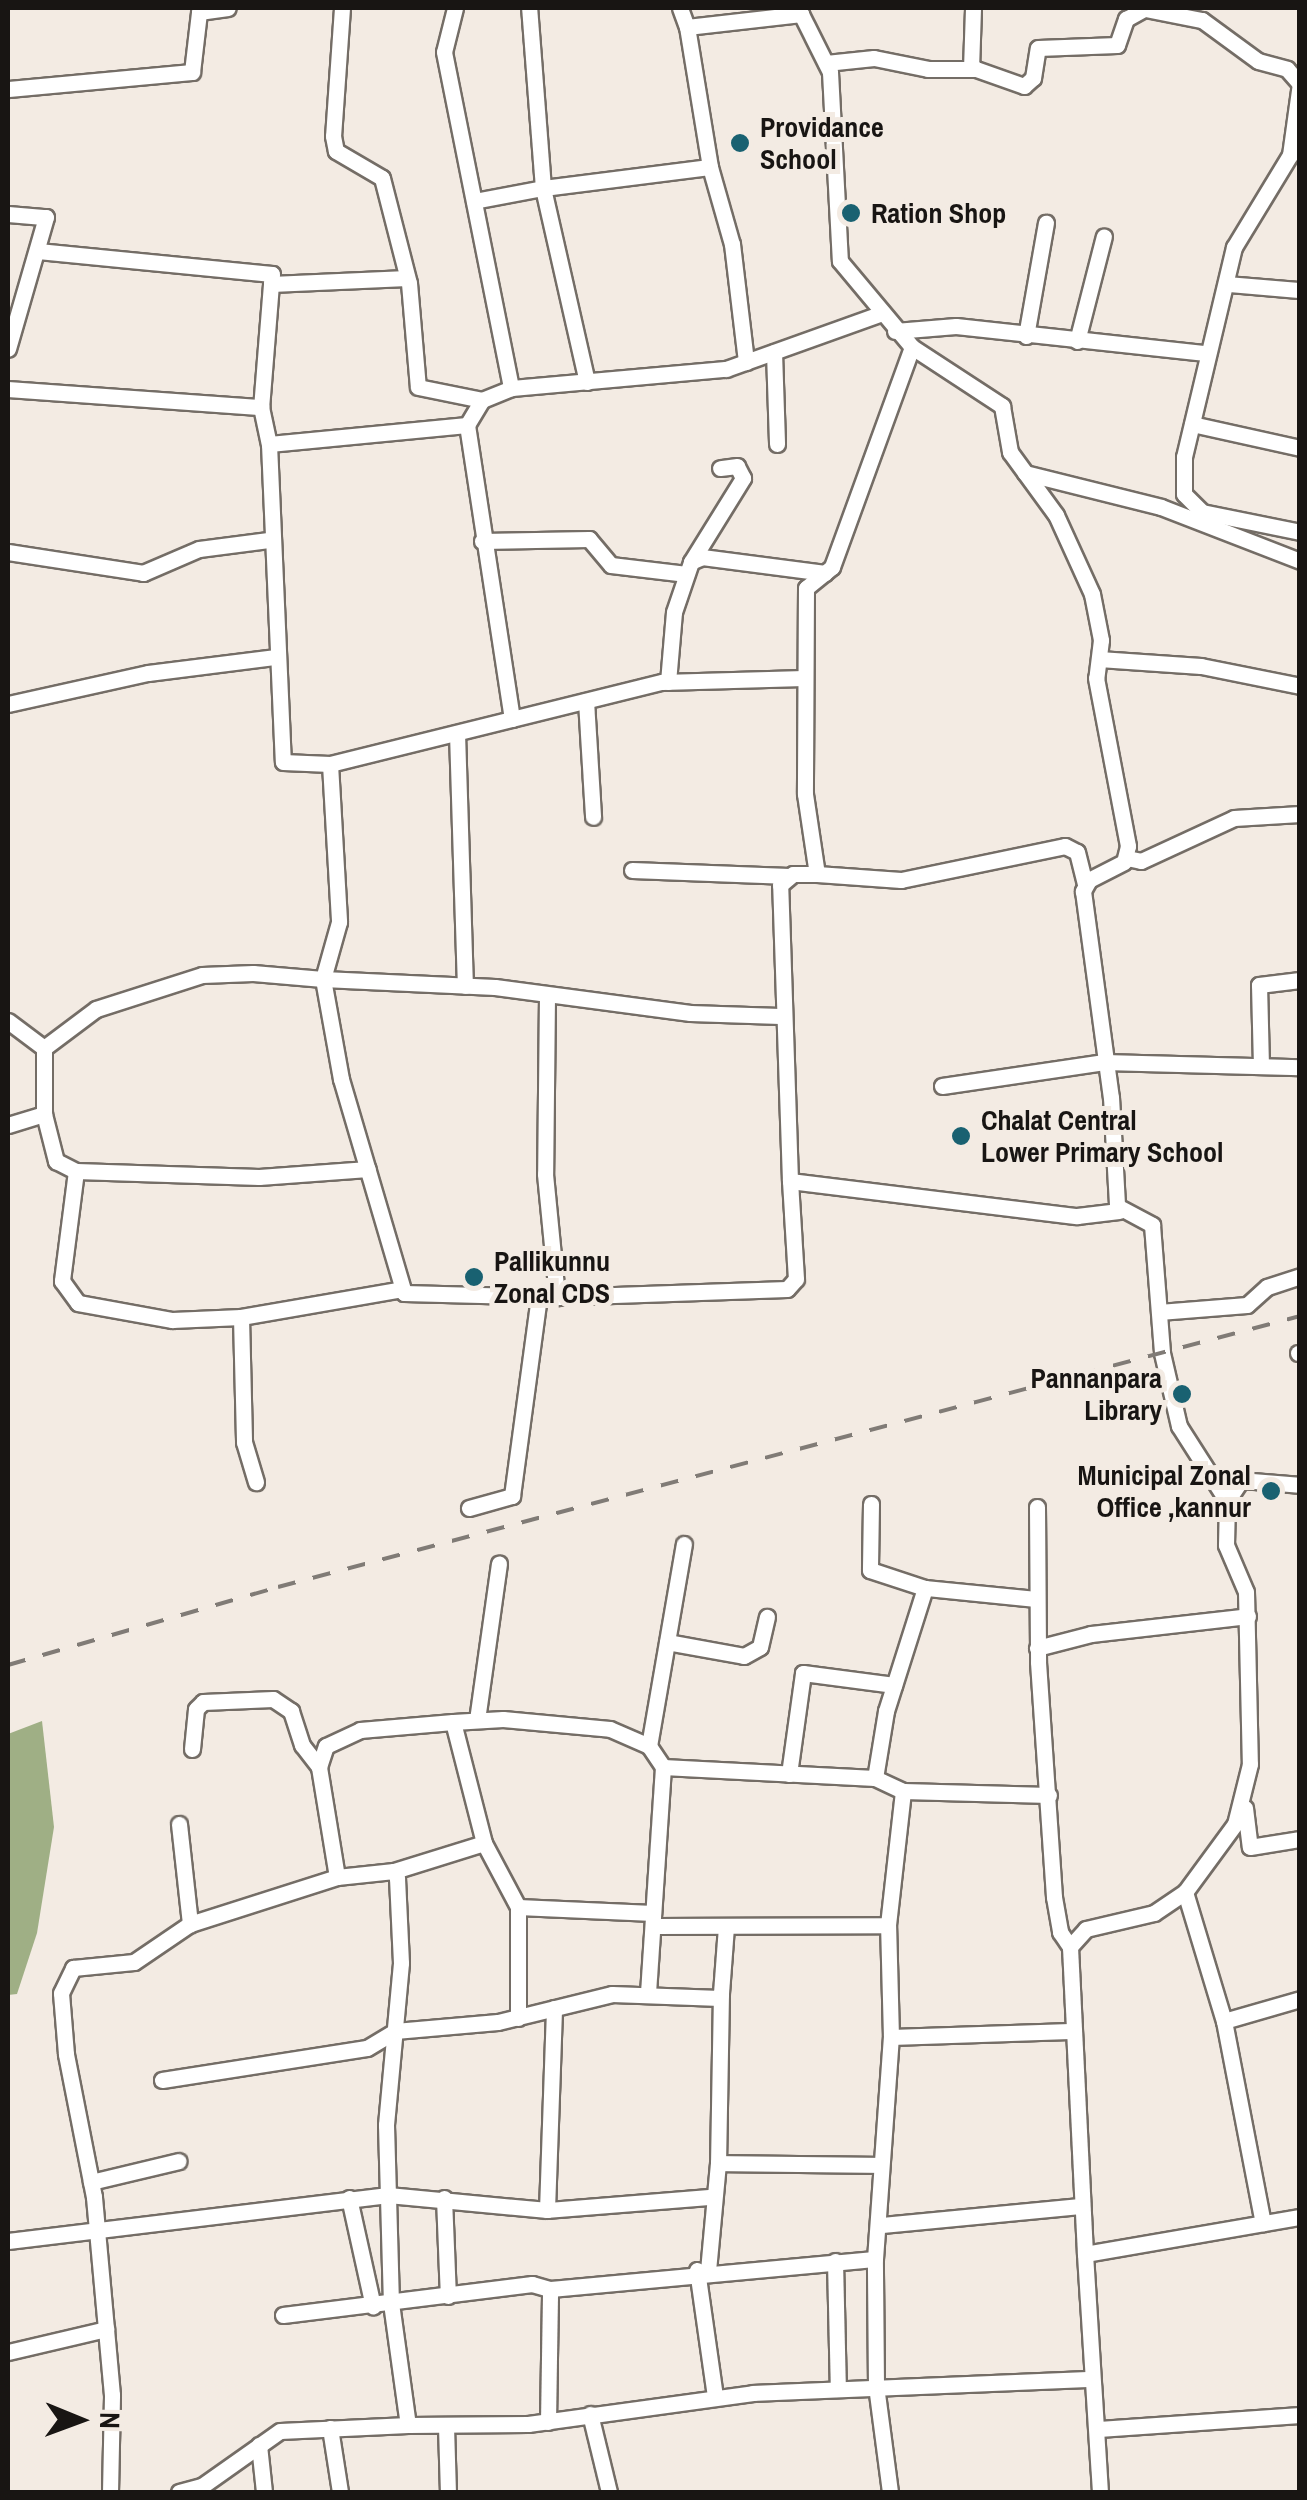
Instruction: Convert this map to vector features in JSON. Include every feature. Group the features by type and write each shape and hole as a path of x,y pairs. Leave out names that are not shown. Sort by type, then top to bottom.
{"street":[{"path":"8,89 192,72 199,12 228,8"},
{"path":"342,8 336,150 382,178 407,278 418,387 482,400 511,388 746,362 882,313"},
{"path":"454,8 444,52 511,388"},
{"path":"529,8 543,188 587,382"},
{"path":"680,8 710,167 719,181 732,244 746,362"},
{"path":"971,69 972,8"},
{"path":"826,63 874,58 928,70 971,69 1024,86 1033,78 1038,48 1117,45 1126,18 1141,9 1202,20 1258,61 1287,69 1299,83 1290,155 1240,232 1206,353 1184,457 1189,504 1226,520 1300,532"},
{"path":"686,28 801,11 826,63 840,261 912,346 1002,406 1010,452 1056,515 1092,594 1096,678 1127,858"},
{"path":"474,201 543,188 710,167"},
{"path":"8,214 46,217 38,251 24,280 8,349"},
{"path":"1026,336 1046,224"},
{"path":"1077,342 1104,236"},
{"path":"38,251 272,274 260,408 269,444 268,540 279,757 330,764 668,682 804,678"},
{"path":"272,284 407,278"},
{"path":"1228,284 1300,290"},
{"path":"896,331 924,324 1206,353"},
{"path":"817,874 805,794 806,588 825,573 873,465 912,346"},
{"path":"774,352 778,444"},
{"path":"8,390 260,408"},
{"path":"482,400 466,425 512,720"},
{"path":"1192,424 1300,448"},
{"path":"269,444 466,425"},
{"path":"668,682 674,612 688,568 743,478 737,466 720,468"},
{"path":"1025,473 1191,517 1300,561"},
{"path":"482,541 589,539 611,565 688,568 702,558 825,573"},
{"path":"8,552 143,573 199,549 268,540"},
{"path":"8,704 148,673 274,656"},
{"path":"1098,659 1201,666 1300,686"},
{"path":"586,701 593,817"},
{"path":"458,733 465,986"},
{"path":"330,764 340,922 322,979 341,1079 398,1290"},
{"path":"1085,884 1127,858 1140,860 1234,818 1300,814"},
{"path":"632,870 900,880 1065,846 1077,852 1085,884 1119,1210"},
{"path":"76,1171 62,1281 78,1303 172,1320 241,1317 398,1290 539,1297 787,1289 796,1279 780,1016 780,885 789,876"},
{"path":"44,1048 96,1009 202,975 465,986 780,1016"},
{"path":"1260,1066 1259,985 1300,980"},
{"path":"547,996 545,1174 557,1296"},
{"path":"8,1020 44,1048"},
{"path":"44,1048 44,1114 56,1161 76,1171 259,1177 368,1170"},
{"path":"942,1086 1104,1062 1300,1067"},
{"path":"8,1125 44,1114"},
{"path":"790,1181 1077,1216 1119,1210 1138,1214 1152,1225 1159,1312 1180,1426 1228,1501"},
{"path":"1159,1312 1247,1305 1267,1286 1300,1276"},
{"path":"469,1508 512,1496 539,1297"},
{"path":"241,1317 244,1442 256,1482"},
{"path":"1070,1947 1086,1928 1154,1913 1184,1892 1236,1824 1250,1764 1248,1616 1226,1545 1228,1501 1241,1480 1300,1484"},
{"path":"872,1504 870,1570 925,1588 1036,1599"},
{"path":"1037,1507 1038,1648 1054,1896 1060,1932 1070,1947 1070,2031 1092,2379 1099,2429 1100,2492"},
{"path":"649,1746 684,1544"},
{"path":"477,1720 499,1564"},
{"path":"875,1778 894,1685 925,1588"},
{"path":"1038,1648 1090,1634 1248,1616"},
{"path":"667,1642 744,1656 760,1647 767,1618"},
{"path":"788,1774 803,1673 894,1685"},
{"path":"192,1750 196,1709 204,1702 273,1699 291,1711 302,1745 318,1766 337,1877"},
{"path":"318,1766 326,1746 360,1730 477,1720 610,1730 649,1746 663,1767 648,1995"},
{"path":"453,1722 484,1843 518,1907 518,2018"},
{"path":"663,1767 875,1778 902,1791 1049,1794"},
{"path":"1244,1789 1250,1847 1300,1839"},
{"path":"890,2492 876,2386 875,2259 882,2225 879,2165 891,2037 888,1925 902,1791"},
{"path":"179,1824 190,1924"},
{"path":"110,2492 106,2329 90,2182 66,2054 61,1993 72,1968 134,1962 190,1924 337,1877 394,1871 484,1843"},
{"path":"394,1871 401,1962 388,2195 391,2304 408,2424"},
{"path":"1184,1892 1224,2021 1263,2223"},
{"path":"518,1907 726,1926 888,1925"},
{"path":"715,2396 703,2270 710,2197 718,2163 726,1926"},
{"path":"162,2080 368,2048 395,2031 518,2018 612,1994 720,1998 721,1993"},
{"path":"1224,2021 1300,1999"},
{"path":"547,2210 554,2008"},
{"path":"891,2037 1070,2031"},
{"path":"90,2182 179,2162"},
{"path":"718,2163 879,2165"},
{"path":"8,2241 388,2195 547,2210 710,2197"},
{"path":"349,2198 373,2306"},
{"path":"444,2198 448,2296"},
{"path":"882,2225 1080,2206"},
{"path":"1086,2254 1300,2217"},
{"path":"283,2315 532,2284 550,2289 703,2270 875,2259"},
{"path":"836,2261 838,2389"},
{"path":"548,2422 550,2289"},
{"path":"8,2352 106,2329"},
{"path":"179,2492 202,2486 280,2431 548,2422 715,2396 1092,2379"},
{"path":"590,2414 610,2492"},
{"path":"1099,2429 1300,2415"},
{"path":"446,2426 448,2492"},
{"path":"330,2428 340,2492"},
{"path":"259,2446 264,2492"}],"shaded area":[{"path":"42,1721 54,1827 37,1933 17,1994 8,1995 8,1734"}],"railway":[{"path":"8,1665 278,1587 1300,1316"}],"place":[{"name":"Providance School","path":"740,143"},
{"name":"Ration Shop","path":"851,213"},
{"name":"Chalat Central Lower Primary School","path":"961,1136"},
{"name":"Pallikunnu Zonal CDS","path":"474,1277"},
{"name":"Pannanpara Library","path":"1182,1394"},
{"name":"Municipal Zonal Office ,kannur","path":"1271,1491"}]}
